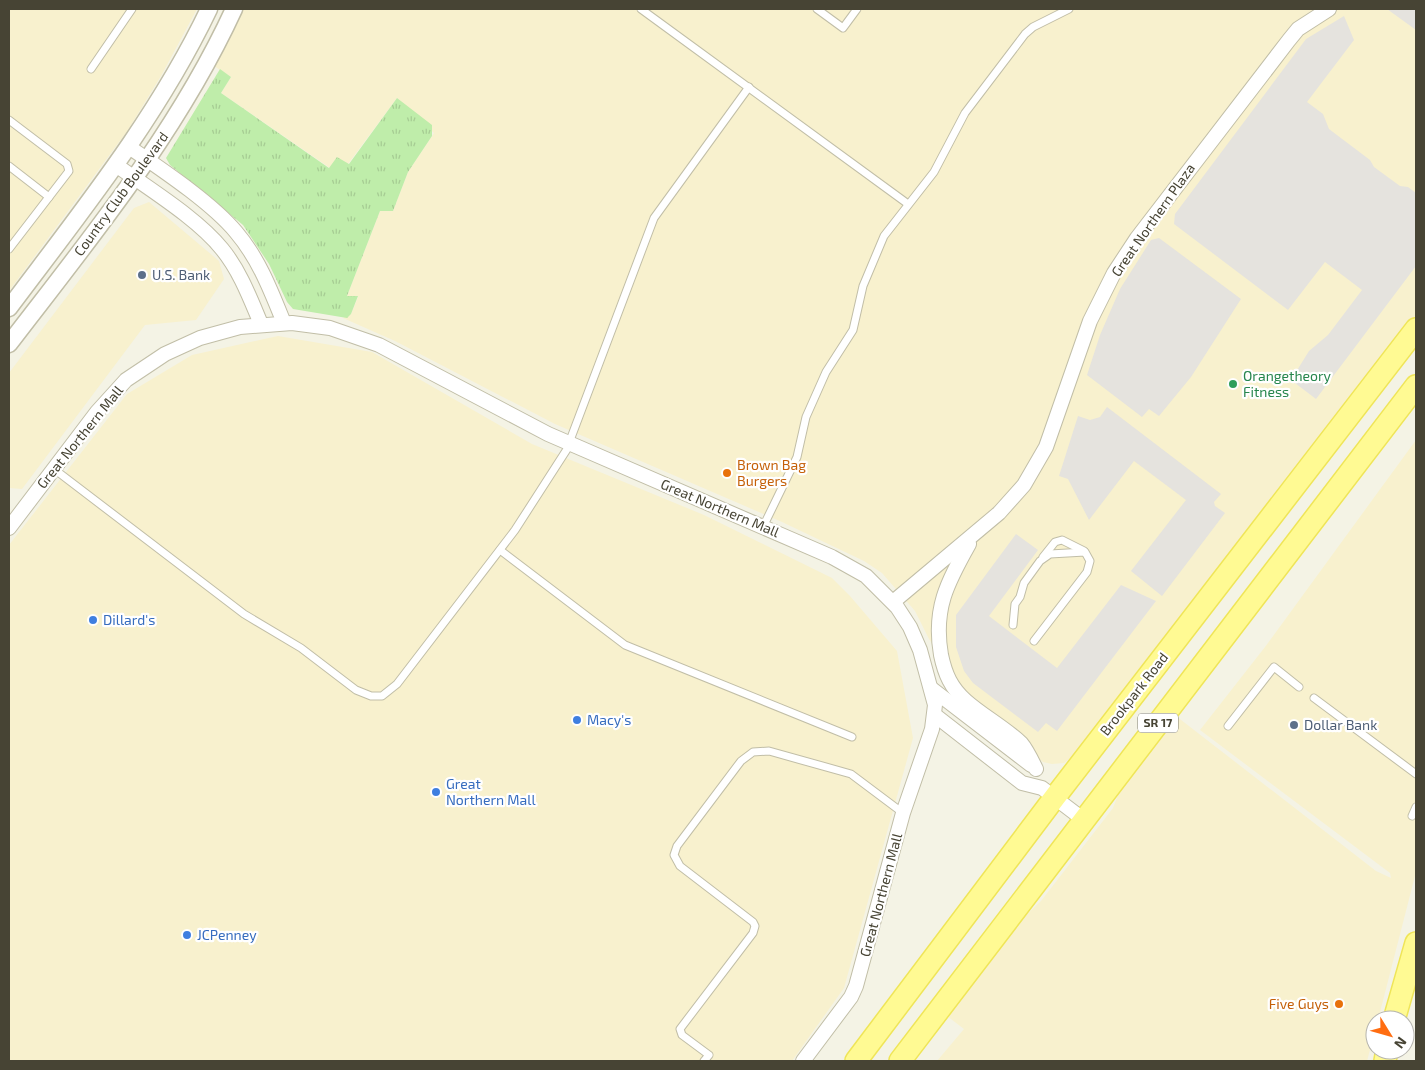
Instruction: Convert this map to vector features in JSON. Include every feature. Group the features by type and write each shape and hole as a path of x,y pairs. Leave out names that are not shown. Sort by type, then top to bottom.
{"main road":[{"name":"Brookpark Road","path":"856,1061 1048,792 1416,329"},
{"name":"SR 17","path":"900,1061 1416,386"},
{"path":"1397,1010 1416,942"}],"street":[{"name":"Country Club Boulevard","path":"9,308 129,146 189,50 209,9"},
{"name":"Country Club Boulevard","path":"9,344 148,160 195,84 234,9"},
{"name":"Great Northern Plaza","path":"893,602 974,535 1018,493 1042,454 1096,308 1126,252 1298,29 1329,9"},
{"path":"129,146 212,210 237,233 264,274 284,323"},
{"path":"116,165 218,244 241,278 261,324"},
{"name":"Great Northern Mall","path":"12,518 54,469 111,395 126,380 178,347 200,338 230,329 261,324 284,323 330,328 379,345 537,429 847,563 872,581 893,602 910,627 932,689 936,716 903,813 852,997 802,1061"},
{"name":"Great Northern Plaza","path":"974,535 944,591 938,621 938,638 944,670 956,691 1022,744 1036,769"},
{"path":"932,689 1036,769 1048,792"},
{"path":"936,716 1022,783 1048,792 1084,820"}],"lane":[{"path":"91,69 132,9"},
{"path":"641,9 908,204"},
{"path":"817,9 843,28 857,9"},
{"path":"763,527 798,457 806,417 826,372 853,330 862,291 882,240 934,172 964,113 1025,34 1033,27 1069,9"},
{"path":"54,469 252,620 301,648 356,690 372,696 387,694 397,684 500,550 570,443 654,218 749,87"},
{"path":"9,120 68,167 69,171 9,249"},
{"path":"9,166 49,197"},
{"path":"1012,625 1014,604 1020,597 1024,583 1055,542 1062,540 1085,552 1090,561 1086,572 1034,641"},
{"path":"500,550 625,645 852,737"},
{"path":"1040,562 1050,554 1085,552"},
{"path":"1228,726 1274,667 1299,687"},
{"path":"1314,698 1416,774"},
{"path":"704,1061 709,1055 682,1035 680,1029 753,933 755,926 753,922 680,866 674,855 677,846 741,761 753,752 769,751 847,772 903,813"},
{"path":"1412,816 1416,808"}],"shaded area":[{"path":"9,9 197,9 161,76 128,130 9,291"},
{"path":"241,9 1416,9 1416,319 1214,583 1163,638 1077,753 1064,763 1052,764 1043,762 968,699 929,639 915,611 882,573 864,561 782,522 555,424 395,341 343,318 351,314 358,297 347,296 380,211 393,211 408,172 434,133 397,98 348,164 330,168 221,93 231,77 214,66"},
{"path":"1387,9 1416,9 1416,30"},
{"path":"1344,16 1354,40 1307,102 1323,114 1329,129 1370,160 1374,167 1400,186 1408,187 1416,193 1416,266 1316,399 1291,380 1309,351 1328,335 1362,290 1325,262 1288,310 1174,224 1175,214 1306,39"},
{"path":"149,202 219,261 224,279 196,320 145,325 22,489 9,488 9,373 134,208"},
{"path":"1159,238 1241,299 1191,377 1159,416 1149,409 1142,417 1087,375 1100,335 1120,289 1151,240"},
{"path":"278,336 372,352 532,444 704,515 832,578 897,651 913,738 844,988 792,1061 9,1061 9,545 127,394 192,355"},
{"path":"1107,407 1221,494 1214,502 1215,506 1225,513 1162,596 1131,571 1186,500 1134,461 1089,520 1068,479 1059,476 1078,416 1090,420 1100,417"},
{"path":"1416,440 1416,872 1381,1010 1365,1010 1365,1060 1367,1061 937,1061 964,1029 947,1016 1017,924 1041,901 1113,808 1120,790 1176,716 1376,871 1391,878 1390,873 1200,730 1265,647"},
{"path":"1016,534 1038,550 989,616 1057,668 1121,585 1156,601 1057,731 1046,723 1038,732 973,683 964,671 956,647 956,615"}],"green space":[{"path":"220,69 231,77 221,93 329,168 337,157 349,164 397,98 432,125 432,136 408,172 393,211 380,211 347,296 358,296 351,314 347,318 293,309 287,302 269,264 243,225 170,165 166,158"}],"place":[{"name":"U.S. Bank","path":"142,275"},
{"name":"Orangetheory Fitness","path":"1233,384"},
{"name":"Brown Bag Burgers","path":"727,473"},
{"name":"Dillard's","path":"93,620"},
{"name":"Macy's","path":"577,720"},
{"name":"Dollar Bank","path":"1294,725"},
{"name":"Great Northern Mall","path":"436,792"},
{"name":"JCPenney","path":"187,935"},
{"name":"Five Guys","path":"1339,1004"}]}
